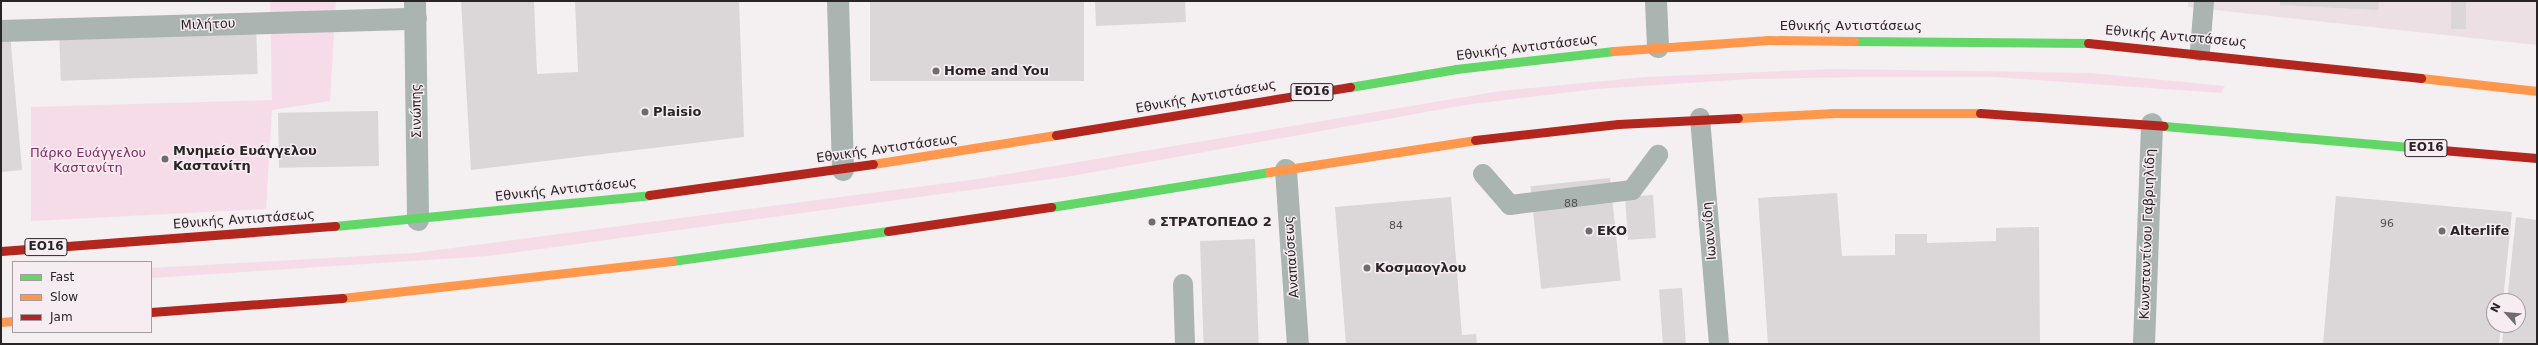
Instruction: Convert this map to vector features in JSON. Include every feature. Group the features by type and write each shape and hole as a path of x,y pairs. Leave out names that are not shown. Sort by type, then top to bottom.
{"main road":[{"name":"Εθνικής Αντιστάσεως","path":"1,251 418,220 843,170 1382,79 1570,55 1658,47 1769,40 1966,39 2109,43 2200,51 2537,91"},
{"name":"ΕΟ16","path":"152,312 386,295 583,272 1096,201 1455,142 1618,124 1700,118 1835,113 2001,113 2152,124 2537,158"},
{"path":"1,322 12,321"}],"street":[{"path":"838,1 843,170"},
{"path":"1656,1 1658,47"},
{"name":"Μιλήτου","path":"1,31 415,10"},
{"name":"Σινώπης","path":"415,10 418,220"},
{"name":"Κωνσταντίνου Γαβριηλίδη","path":"2144,344 2152,124"},
{"name":"Αναπαύσεως","path":"1286,170 1298,344"}],"lane":[{"path":"2200,51 2204,1"},
{"name":"Ιωαννίδη","path":"1700,118 1719,344"},
{"path":"1483,174 1510,205 1632,190 1658,155"},
{"path":"1183,284 1185,344"}],"shaded area":[{"path":"2188,1 2537,1 2537,45 2188,7"}],"green space":[{"name":"Πάρκο Ευάγγελου Καστανίτη","path":"336,1 330,101 272,110 266,209 31,221 31,107 272,100 270,2"},
{"path":"1833,69 2091,73 2225,86 2221,93 1994,77 1862,77 1750,79 1596,89 1465,105 1066,177 489,256 152,278 152,268 414,253 978,179 1500,91 1645,77"}],"building":[{"path":"461,1 534,1 537,74 578,72 575,1 739,1 744,137 471,170"},
{"path":"870,1 1084,1 1084,81 870,81"},
{"path":"1095,1 1185,1 1186,22 1096,26"},
{"path":"2280,1 2379,1 2378,10 2280,5"},
{"path":"2451,1 2466,1 2466,29 2451,29"},
{"path":"256,25 258,74 61,81 59,32"},
{"path":"1,33 10,33 22,170 1,172"},
{"path":"378,111 379,166 279,168 278,113"},
{"path":"1610,178 1621,280 1541,289 1530,186"},
{"path":"1837,193 1842,256 1895,255 1895,234 1927,234 1927,243 1996,241 1996,228 2039,227 2040,344 1768,344 1758,198"},
{"path":"1653,195 1656,238 1628,240 1625,197"},
{"path":"2336,196 2512,212 2504,293 2486,293 2486,333 2500,333 2499,344 2323,344"},
{"path":"1451,197 1462,335 1476,334 1477,344 1346,344 1335,207"},
{"path":"2516,217 2537,220 2537,344 2502,344 2503,333 2526,333 2526,293 2508,293"},
{"path":"1255,239 1259,344 1204,344 1200,241"},
{"path":"1682,288 1686,344 1663,344 1659,290"}],"traffic: fast":[{"path":"1854,41 2088,43"},
{"path":"1350,87 1456,69 1614,51"},
{"path":"2164,126 2442,150"},
{"path":"1051,207 1269,172"},
{"path":"335,226 649,195"},
{"path":"672,261 888,231"}],"traffic: slow":[{"path":"1614,51 1769,40 1854,41"},
{"path":"2421,78 2537,91"},
{"path":"1738,118 1835,113 1980,113"},
{"path":"873,164 1056,135"},
{"path":"1269,172 1475,140"},
{"path":"342,298 672,261"},
{"path":"1,322 12,321"}],"traffic: jam":[{"path":"2088,43 2421,78"},
{"path":"1056,135 1350,87"},
{"path":"1980,113 2164,126"},
{"path":"1475,140 1618,124 1738,118"},
{"path":"2442,150 2537,158"},
{"path":"649,195 873,164"},
{"path":"888,231 1051,207"},
{"path":"1,251 335,226"},
{"path":"152,312 342,298"}],"place":[{"name":"Home and You","path":"936,71"},
{"name":"Plaisio","path":"645,112"},
{"name":"Μνημείο Ευάγγελου Καστανίτη","path":"165,159"},
{"name":"ΣΤΡΑΤΟΠΕΔΟ 2","path":"1152,222"},
{"name":"ΕΚΟ","path":"1589,231"},
{"name":"Alterlife","path":"2442,231"},
{"name":"Κοσμαογλου","path":"1367,268"}]}
